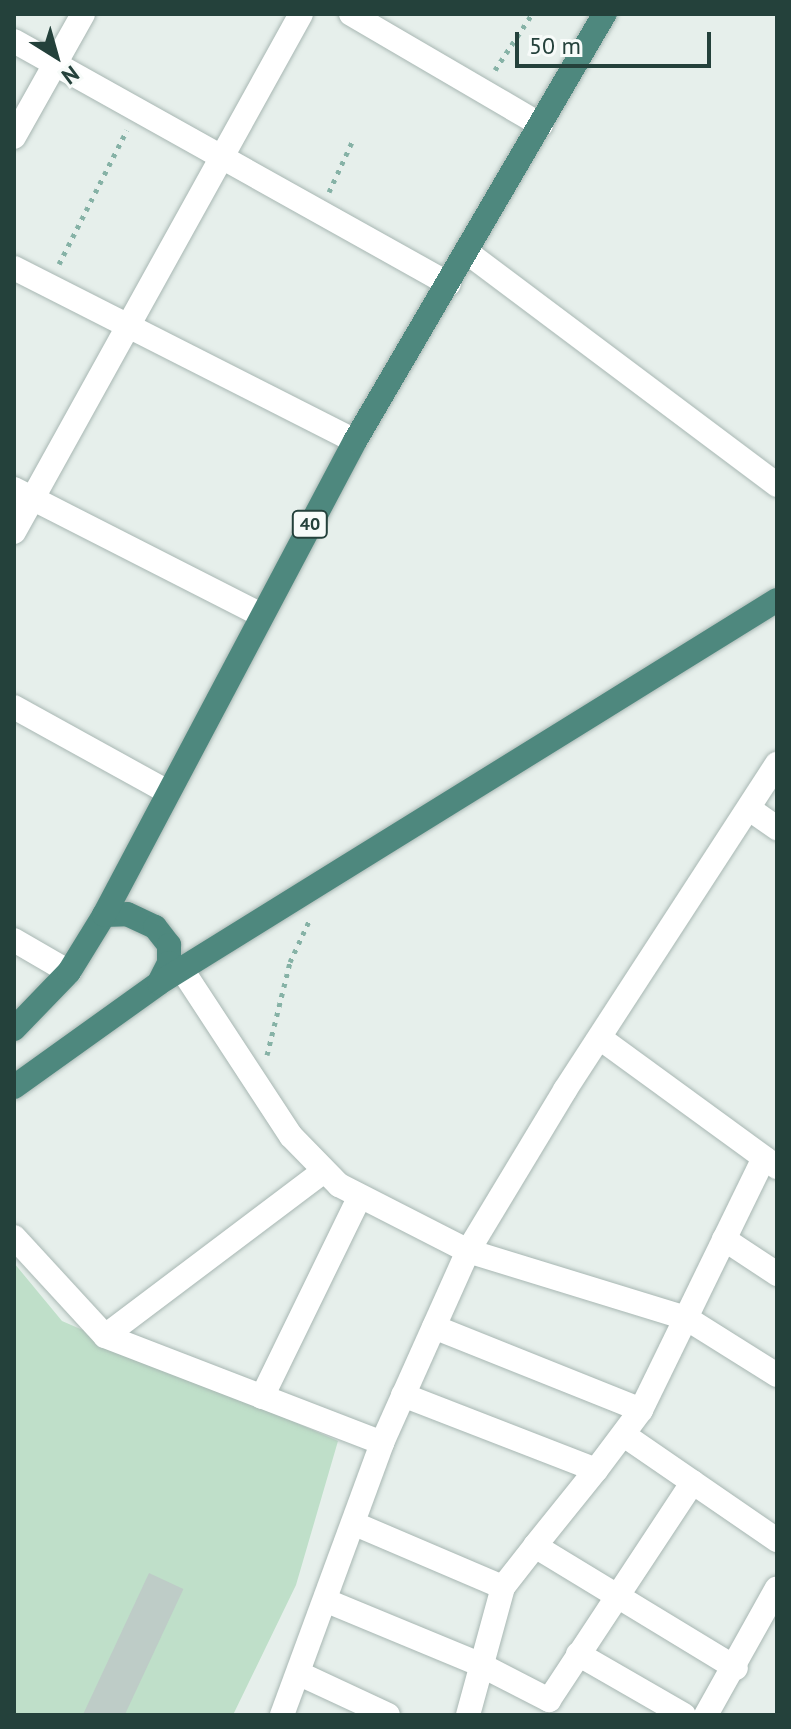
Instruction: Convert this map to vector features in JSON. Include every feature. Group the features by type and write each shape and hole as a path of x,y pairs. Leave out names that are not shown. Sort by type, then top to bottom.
{"highway":[{"name":"40","path":"14,1029 69,972 104,915 166,791 355,441 468,253 605,14"},
{"path":"14,1087 181,968 777,600"},
{"path":"104,915 127,914 155,927 169,945 169,963 159,983"}],"street":[{"path":"14,137 83,14"},
{"path":"14,532 24,494 130,329 301,14"},
{"path":"351,14 541,125"},
{"path":"14,41 449,284"},
{"path":"468,253 777,485"},
{"path":"14,268 355,441"},
{"path":"24,494 261,615"},
{"path":"14,707 166,791"},
{"path":"282,1715 327,1601 382,1443 468,1251 600,1038 751,810 777,764"},
{"path":"751,810 777,828"},
{"path":"14,940 69,972"},
{"path":"181,968 291,1136 323,1172 359,1198 468,1251 686,1318 777,1375"},
{"path":"468,1715 479,1664 503,1587 641,1410 724,1239 771,1162 600,1038"},
{"path":"105,1336 323,1172"},
{"path":"262,1397 359,1198"},
{"path":"14,1237 105,1336 382,1443"},
{"path":"724,1239 777,1274"},
{"path":"434,1327 641,1410"},
{"path":"403,1395 596,1470"},
{"path":"624,1435 777,1540"},
{"path":"327,1601 479,1664 549,1700 693,1482"},
{"path":"355,1524 503,1587"},
{"path":"535,1546 736,1668"},
{"path":"706,1715 736,1668 777,1588"},
{"path":"578,1654 684,1715"},
{"path":"300,1674 388,1715"}],"path":[{"path":"478,88 532,14"},
{"path":"45,285 138,109"},
{"path":"321,210 352,142"},
{"path":"266,1070 268,1037 290,962 315,912"}],"green space":[{"path":"14,1263 62,1321 338,1441 296,1585 233,1715 14,1715"}],"building":[{"path":"149,1573 183,1589 125,1715 83,1715"}]}
